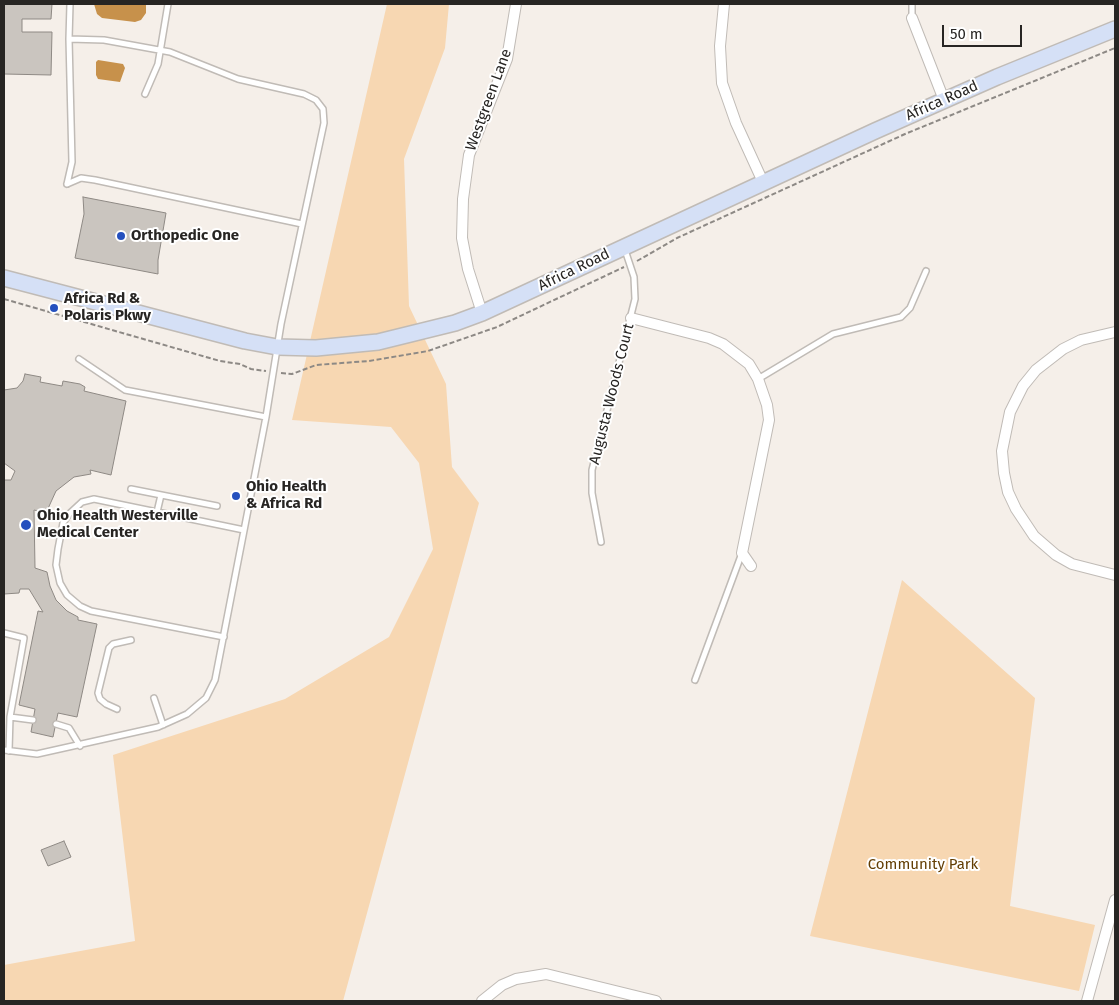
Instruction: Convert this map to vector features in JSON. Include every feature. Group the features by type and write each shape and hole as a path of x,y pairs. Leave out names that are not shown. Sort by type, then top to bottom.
{"street":[{"name":"Westgreen Lane","path":"482,313 468,269 462,238 463,199 469,155 507,59 516,4"},
{"path":"724,4 720,46 722,83 736,124 763,182"},
{"path":"912,18 944,100"},
{"name":"Africa Road","path":"4,278 245,341 278,346 316,348 378,342 455,323 482,313 944,100 1115,29"},
{"path":"631,318 709,338 723,344 749,364 758,379 767,405 768,435 742,553 751,566"},
{"path":"1115,332 1081,340 1063,349 1036,370 1023,386 1010,412 1002,451 1008,492 1016,509 1034,536 1056,555 1072,564 1115,575"},
{"path":"1087,1001 1115,900"},
{"path":"482,1001 502,985 516,979 546,974 656,1001"}],"lane":[{"path":"70,4 72,162 67,184 81,178 96,180 302,224"},
{"path":"145,94 162,51 168,4"},
{"path":"912,4 912,18"},
{"path":"4,633 24,638 10,716 7,750 37,754 80,746 163,725 187,714 206,698 215,680 224,637 278,346 324,123 323,109 316,100 304,94 238,79 162,51 104,40 69,39"},
{"name":"Augusta Woods Court","path":"601,542 592,493 592,470 631,318 636,288 624,247"},
{"path":"758,379 832,334 901,317 910,308 926,271"},
{"path":"80,359 125,390 266,417"},
{"path":"131,489 217,506"},
{"path":"157,512 161,495"},
{"path":"224,637 91,611 80,606 67,595 60,583 56,565 63,524 68,514 82,502 94,499 244,530"},
{"path":"695,680 742,553"},
{"path":"117,709 100,699 98,693 109,648 113,644 131,640"},
{"path":"154,698 163,725"},
{"path":"10,716 33,720"},
{"path":"56,724 69,728 80,746"}],"path":[{"path":"905,134 1115,48"},
{"path":"4,300 220,361 240,364 258,371"}],"green space":[{"path":"387,4 449,4 445,48 404,159 409,306 446,384 452,467 479,503 343,1001 4,1001 4,965 135,941 113,755 285,699 389,637 433,549 419,463 391,427 292,420"},
{"name":"Community Park","path":"902,580 1035,698 1010,906 1095,925 1079,991 810,936"}],"shaded area":[{"path":"94,4 146,4 146,13 141,20 135,22 102,18 97,14"},
{"path":"98,60 123,64 125,68 120,82 98,79 96,75 96,62"}],"building":[{"path":"4,4 52,4 51,19 22,19 22,32 52,32 51,75 4,74"},
{"name":"Orthopedic One","path":"83,197 166,213 158,260 158,274 75,258 84,214"},
{"path":"25,374 41,377 40,382 62,386 63,381 80,384 85,387 84,391 126,401 111,475 90,470 91,474 74,477 56,491 46,513 34,510 35,568 47,572 56,600 67,611 78,617 78,620 97,624 77,717 58,713 53,737 31,732 35,709 19,705 38,611 43,612 29,589 20,589 19,593 4,594 4,480 11,480 15,471 4,463 4,390 17,388 23,381"},
{"path":"64,841 71,857 48,866 41,850"}],"place":[{"name":"Orthopedic One","path":"121,236"},
{"name":"Africa Rd & Polaris Pkwy","path":"54,308"},
{"name":"Ohio Health & Africa Rd","path":"236,496"},
{"name":"Ohio Health Westerville Medical Center","path":"26,525"}]}
